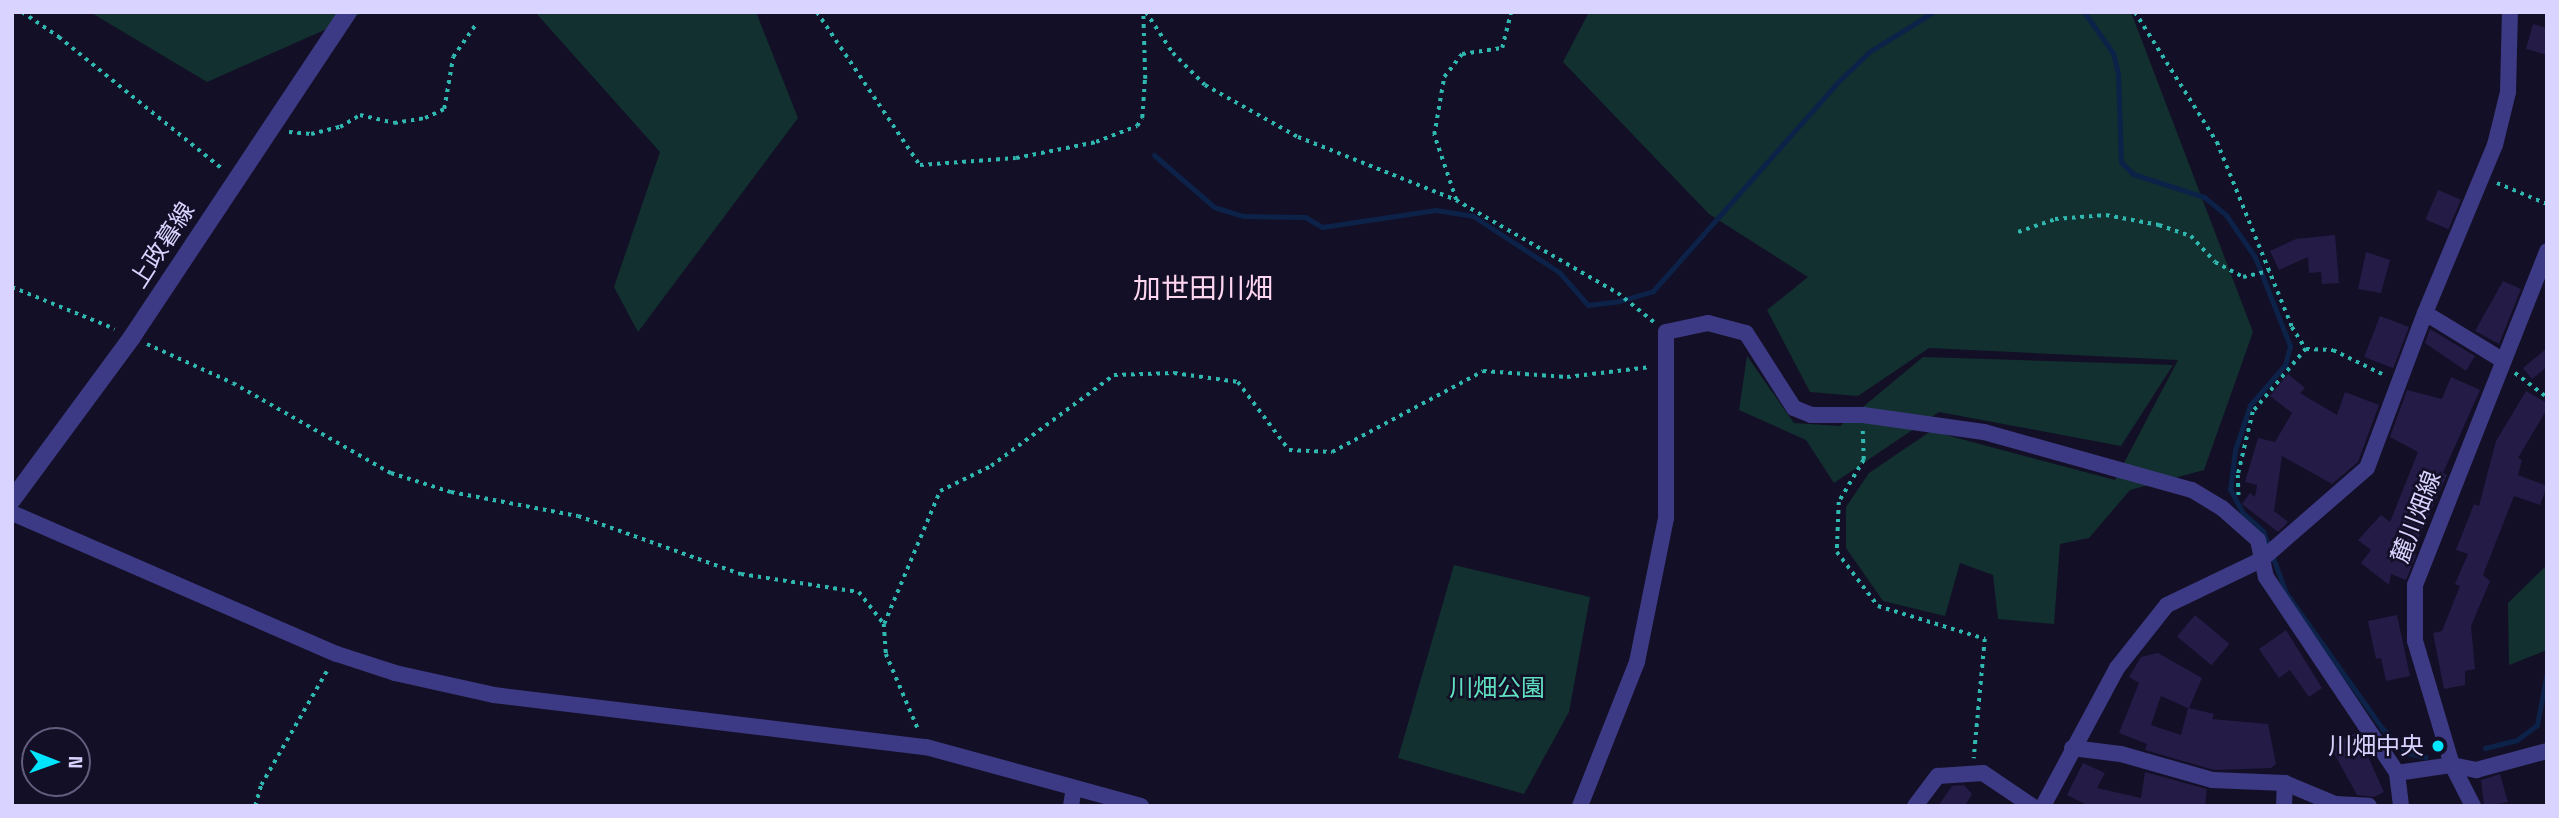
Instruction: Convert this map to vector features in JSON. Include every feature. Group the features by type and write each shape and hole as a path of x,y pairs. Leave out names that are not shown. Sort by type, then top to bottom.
{"street":[{"name":"上政暮線","path":"12,500 132,337 235,178 348,12"},
{"path":"2043,806 2117,667 2167,605 2261,560 2367,468 2384,432 2398,382 2425,313 2495,145 2508,92 2510,12"},
{"name":"麓川畑線","path":"2473,806 2452,765 2415,641 2415,585 2547,251"},
{"path":"2425,313 2503,362"},
{"path":"1580,806 1637,662 1667,518 1666,332 1708,323 1746,333 1794,408 1811,415 1863,415 1984,432 2192,490 2222,508 2258,540 2266,577 2397,773 2401,806"},
{"path":"12,513 337,654 406,676 494,695 926,747 1141,806"},
{"path":"2072,748 2121,754 2212,780 2285,783 2335,804 2369,806"},
{"path":"2397,773 2452,765 2476,770 2547,751"},
{"path":"1915,806 1938,776 1983,773 2032,806"},
{"path":"2284,806 2285,783"},
{"path":"1071,806 1074,788"}],"path":[{"path":"22,12 60,37 235,178"},
{"path":"817,12 920,165 1016,158 1096,142 1137,126 1142,118 1145,79 1144,12"},
{"path":"1144,12 1173,53 1205,85 1298,137 1456,200 1618,293 1666,332"},
{"path":"1456,200 1434,135 1444,78 1462,54 1502,48 1511,12"},
{"path":"2135,12 2217,142 2292,327 2306,349"},
{"path":"270,129 311,134 340,127 360,115 394,123 425,118 444,109 453,57 475,25"},
{"path":"2482,177 2547,204"},
{"path":"2018,232 2056,219 2106,215 2159,225 2190,236 2214,262 2243,277 2269,271"},
{"path":"12,287 233,383 391,473 451,492 578,516 741,574 859,592 884,624"},
{"path":"2306,349 2333,350 2398,382"},
{"path":"2242,499 2238,475 2253,412 2306,349"},
{"path":"2503,362 2547,397"},
{"path":"926,747 886,654 884,624 940,491 991,466 1114,375 1174,373 1238,382 1289,450 1332,452 1483,371 1567,377 1666,365"},
{"path":"1863,415 1864,460 1839,502 1837,552 1878,606 1984,639 1972,774"},
{"path":"255,806 261,785 337,654"}],"green space":[{"path":"90,12 365,12 207,82"},
{"path":"535,12 756,12 798,118 638,332 614,287 660,152"},
{"path":"1589,12 2131,12 2253,332 2204,470 2130,490 2089,538 2060,544 2054,624 1998,619 1993,575 1960,563 1945,616 1883,601 1846,548 1846,507 1869,473 1931,431 2115,480 2178,360 1929,348 1858,396 1810,392 1767,310 1808,277 1709,214 1563,62"},
{"path":"1747,356 1794,423 1840,426 1923,357 2173,365 2121,446 1939,412 1834,483 1806,440 1739,410"},
{"name":"川畑公園","path":"1454,565 1590,597 1569,712 1524,794 1398,758"},
{"path":"2547,565 2547,650 2509,665 2508,603"}],"building":[{"path":"2533,24 2547,28 2547,55 2526,49"},
{"path":"2438,190 2461,200 2449,229 2425,219"},
{"path":"2335,235 2339,283 2322,284 2321,272 2309,273 2308,257 2279,270 2270,251 2296,239"},
{"path":"2366,252 2390,260 2381,293 2358,289"},
{"path":"2503,281 2521,289 2499,344 2475,331"},
{"path":"2380,316 2409,327 2393,368 2364,357"},
{"path":"2430,329 2475,356 2466,371 2425,343"},
{"path":"2547,348 2547,367 2532,379 2523,368"},
{"path":"2288,374 2305,388 2300,393 2337,415 2345,392 2379,405 2358,462 2332,484 2282,456 2274,511 2288,522 2278,532 2242,504 2250,493 2255,497 2257,485 2245,482 2258,438 2275,442 2292,413 2270,396"},
{"path":"2451,377 2480,390 2443,473 2447,475 2412,553 2416,555 2406,580 2391,574 2389,585 2361,563 2371,550 2358,540 2381,515 2390,522 2418,452 2390,437 2407,390 2442,399"},
{"path":"2526,391 2547,403 2547,409 2518,458 2522,460 2518,475 2547,486 2540,505 2514,496 2483,575 2490,581 2471,626 2475,669 2465,671 2465,685 2444,689 2433,633 2442,631 2460,586 2455,584 2468,554 2456,550 2474,504 2479,506 2496,441"},
{"path":"2195,615 2229,644 2211,665 2177,636"},
{"path":"2397,615 2410,676 2386,681 2381,658 2376,659 2368,621"},
{"path":"2286,630 2322,688 2309,697 2290,670 2279,678 2259,649"},
{"path":"2158,653 2202,678 2189,708 2214,714 2212,719 2268,724 2276,764 2271,768 2214,770 2145,750 2147,744 2119,733 2139,683 2129,677 2141,657","holes":["2161,696 2188,708 2181,735 2151,725"]},
{"path":"2357,732 2384,792 2374,797 2357,795 2330,746"},
{"path":"2083,763 2105,773 2097,788 2141,798 2145,772 2207,789 2205,806 2089,806 2067,795"},
{"path":"2500,774 2508,802 2484,806 2481,780"},
{"path":"1964,785 1972,794 1965,806 1938,806 1952,786"}],"waterway":[{"path":"1154,155 1214,207 1243,216 1305,217 1322,227 1436,210 1473,216 1559,272 1588,305 1619,301 1653,291 1835,85 1869,52 1933,12"},
{"path":"2084,12 2113,53 2118,73 2121,162 2133,174 2204,197 2226,215 2255,257 2290,346 2285,365 2250,405 2235,450 2230,489 2243,513 2263,531 2286,593 2382,728 2407,753 2426,757"},
{"path":"2485,748 2517,740 2537,725 2547,672"}],"place":[{"name":"川畑中央","path":"2438,746"}],"district":[{"name":"加世田川畑","path":"1203,288"}]}
